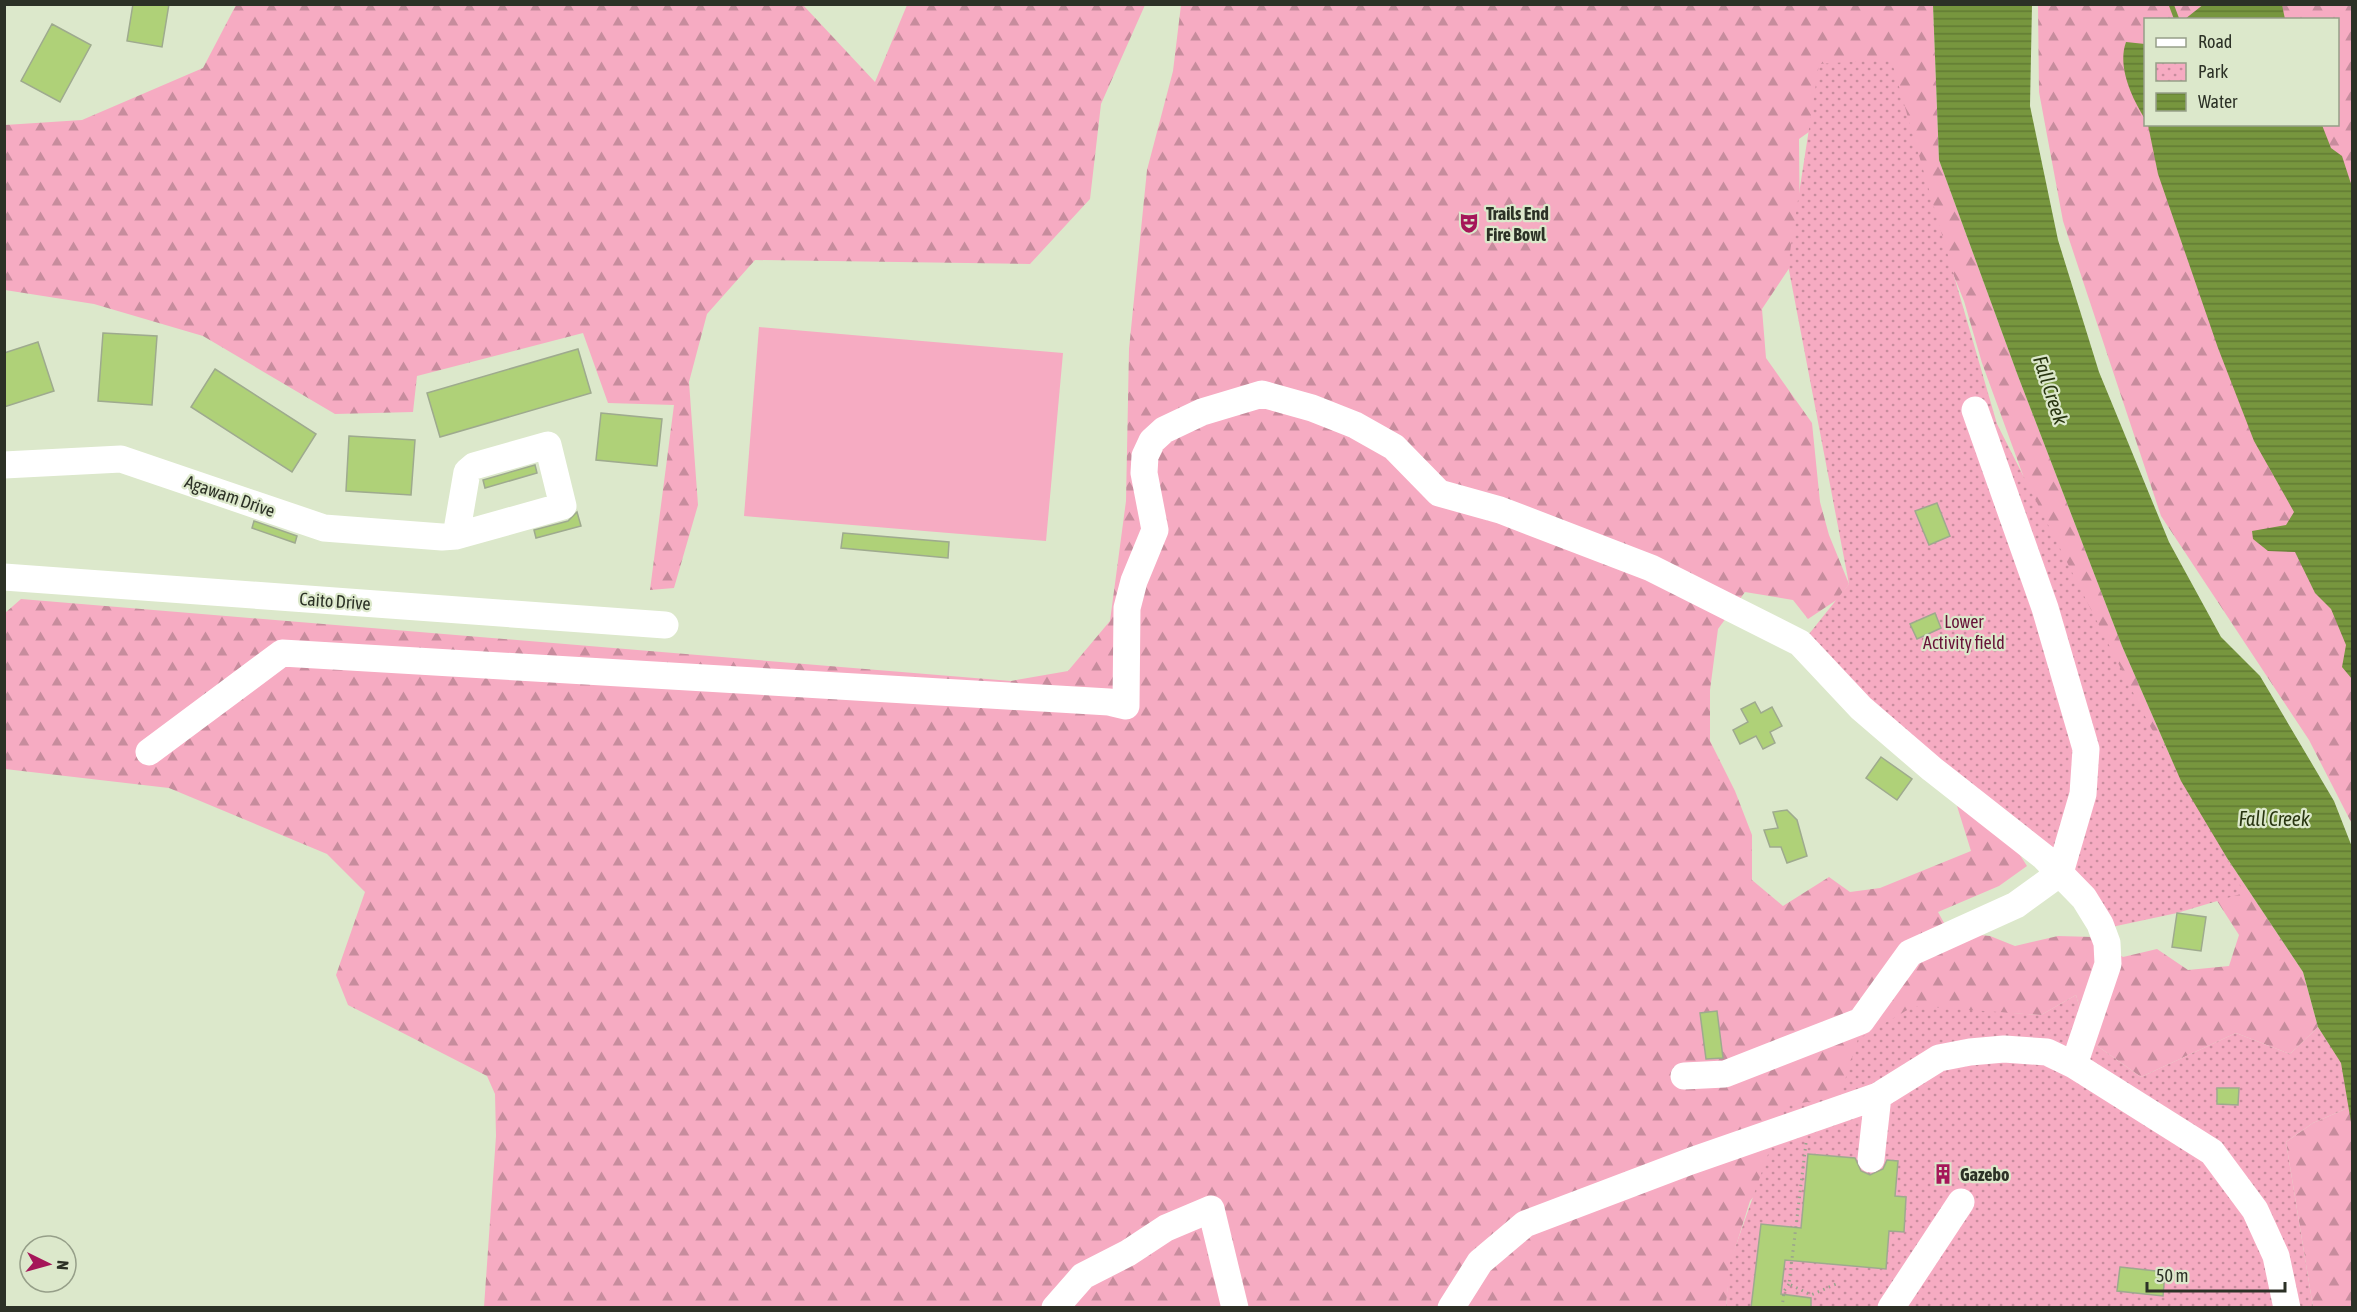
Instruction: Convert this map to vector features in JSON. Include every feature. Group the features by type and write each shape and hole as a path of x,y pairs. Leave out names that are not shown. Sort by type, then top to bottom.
{"street":[{"path":"149,752 282,653 1109,702 1126,706 1127,608 1134,581 1155,530 1145,483 1145,456 1152,441 1164,430 1202,412 1262,394 1312,408 1378,436 1394,447 1439,493 1500,510 1651,567 1800,643 1861,708 1932,769 2044,857 2084,898 2100,924 2107,943 2108,964 2074,1065"},
{"path":"1684,1076 1725,1074 1861,1021 1910,953 2016,905 2060,873 2083,794 2086,749 2045,608 1975,410"},
{"name":"Agawam Drive","path":"4,465 121,459 324,528 442,537 456,536"},
{"name":"Caito Drive","path":"4,577 665,625"},
{"path":"1451,1308 1480,1262 1525,1224 1878,1096 1939,1058 2004,1049 2047,1052 2074,1065 2212,1152 2255,1210 2276,1256 2287,1308"},
{"path":"1871,1159 1878,1096"},
{"path":"1891,1308 1961,1202"},
{"path":"1055,1308 1083,1276 1128,1253 1166,1228 1211,1209 1235,1308"}],"path":[{"path":"1782,1308 1784,1291 1790,1284 1808,1120"},
{"path":"1790,1284 1811,1295 1836,1284"}],"green space":[{"path":"236,5 803,5 875,82 907,5 1145,5 1101,104 1090,199 1030,264 755,260 707,314 689,382 698,505 674,588 650,590 674,405 608,403 583,333 417,376 413,412 335,414 203,336 94,304 5,290 5,125 82,120 203,68"},
{"path":"1181,5 1933,5 1939,160 2018,376 2122,646 2181,781 2227,858 2303,972 2318,1027 2290,1054 2236,1033 2141,1077 2089,1040 2076,995 2041,1015 1987,1012 1840,1096 1750,1201 1730,1265 1726,1307 484,1307 496,1136 495,1094 487,1076 348,1005 336,975 365,892 327,854 169,788 5,769 5,613 21,599 1011,681 1068,671 1110,621 1126,501 1129,349 1147,170 1173,71","holes":["1847,105 1930,217 1964,301 1982,363 2050,549 2203,879 2239,935 2229,966 2188,970 2157,949 2123,957 2093,937 2058,936 2015,946 1990,936 1949,932 1938,912 1999,886 2027,866 2013,845 1998,830 1980,817 1957,806 1971,851 1880,888 1850,892 1829,877 1783,906 1752,880 1752,835 1735,791 1710,741 1710,690 1718,629 1745,592 1793,600 1808,619 1838,599 1849,584 1829,535 1820,502 1812,423 1766,358 1762,309 1800,252 1799,139"]},
{"path":"2038,5 2352,5 2352,824 2309,740 2161,516 2063,221 2039,92"},
{"name":"Lower Activity field","path":"1891,59 1997,424 2151,728 2203,809 2244,893 2177,913 2107,928 1805,639 1849,584 1788,265 1819,64"},
{"path":"759,327 1063,353 1046,541 744,516"},
{"path":"2076,995 2089,1040 2141,1077 2236,1033 2290,1054 2318,1027 2341,1062 2350,1107 2313,1123 2286,1142 2313,1307 1726,1308 1729,1265 1785,1106 1840,1096 1858,1039 1914,1006 2041,1015"},
{"path":"2350,1107 2352,1307 2313,1307 2286,1142 2313,1123"}],"water":[{"path":"2204,4 2282,5 2285,18 2186,18"},
{"name":"Fall Creek","path":"1933,5 2032,5 2030,106 2058,240 2099,372 2169,542 2221,637 2260,676 2334,801 2352,847 2352,1128 2341,1063 2318,1027 2303,972 2227,858 2181,781 2122,646 2018,376 1939,160"},
{"path":"2126,42 2144,44 2144,117 2127,82 2123,62"},
{"path":"2148,126 2322,126 2331,148 2342,156 2352,187 2352,679 2342,667 2346,645 2331,609 2315,593 2295,552 2268,551 2253,539 2252,531 2286,525 2294,512 2254,441 2218,348 2158,174"}],"building":[{"path":"133,4 169,4 162,47 127,41"},
{"path":"52,24 91,45 60,102 21,81"},
{"path":"103,333 157,336 152,405 98,401"},
{"path":"38,342 54,391 4,407 4,353"},
{"path":"578,349 591,393 440,437 427,393"},
{"path":"215,369 316,434 292,472 191,407"},
{"path":"601,413 662,419 657,466 596,460"},
{"path":"349,436 415,440 411,495 346,491"},
{"path":"535,465 537,473 485,488 483,480"},
{"path":"1937,503 1950,536 1929,545 1915,511"},
{"path":"577,512 581,526 536,538 534,530 568,521"},
{"path":"254,521 297,536 295,543 252,528"},
{"path":"843,533 949,542 948,558 841,548"},
{"path":"1935,613 1941,628 1917,639 1910,624"},
{"path":"1755,702 1761,713 1772,707 1782,726 1770,732 1775,743 1763,749 1756,736 1740,744 1733,730 1748,722 1741,709"},
{"path":"1881,757 1912,779 1897,800 1866,778"},
{"path":"1787,810 1797,820 1807,856 1787,863 1781,847 1770,847 1764,830 1778,828 1773,812"},
{"path":"2177,913 2206,917 2201,951 2172,947"},
{"path":"1717,1011 1723,1058 1706,1059 1700,1013"},
{"path":"2217,1088 2239,1088 2238,1105 2217,1104"},
{"path":"1808,1154 1855,1158 1861,1171 1870,1175 1883,1169 1887,1160 1898,1161 1895,1196 1906,1197 1904,1232 1889,1231 1886,1269 1785,1260 1781,1294 1811,1298 1811,1308 1751,1308 1761,1224 1801,1228"},
{"path":"2120,1267 2165,1272 2163,1296 2117,1291"}],"waterway":[{"path":"2171,4 2176,18"}],"place":[{"name":"Trails End Fire Bowl","path":"1469,223"},
{"name":"Gazebo","path":"1943,1174"}]}
